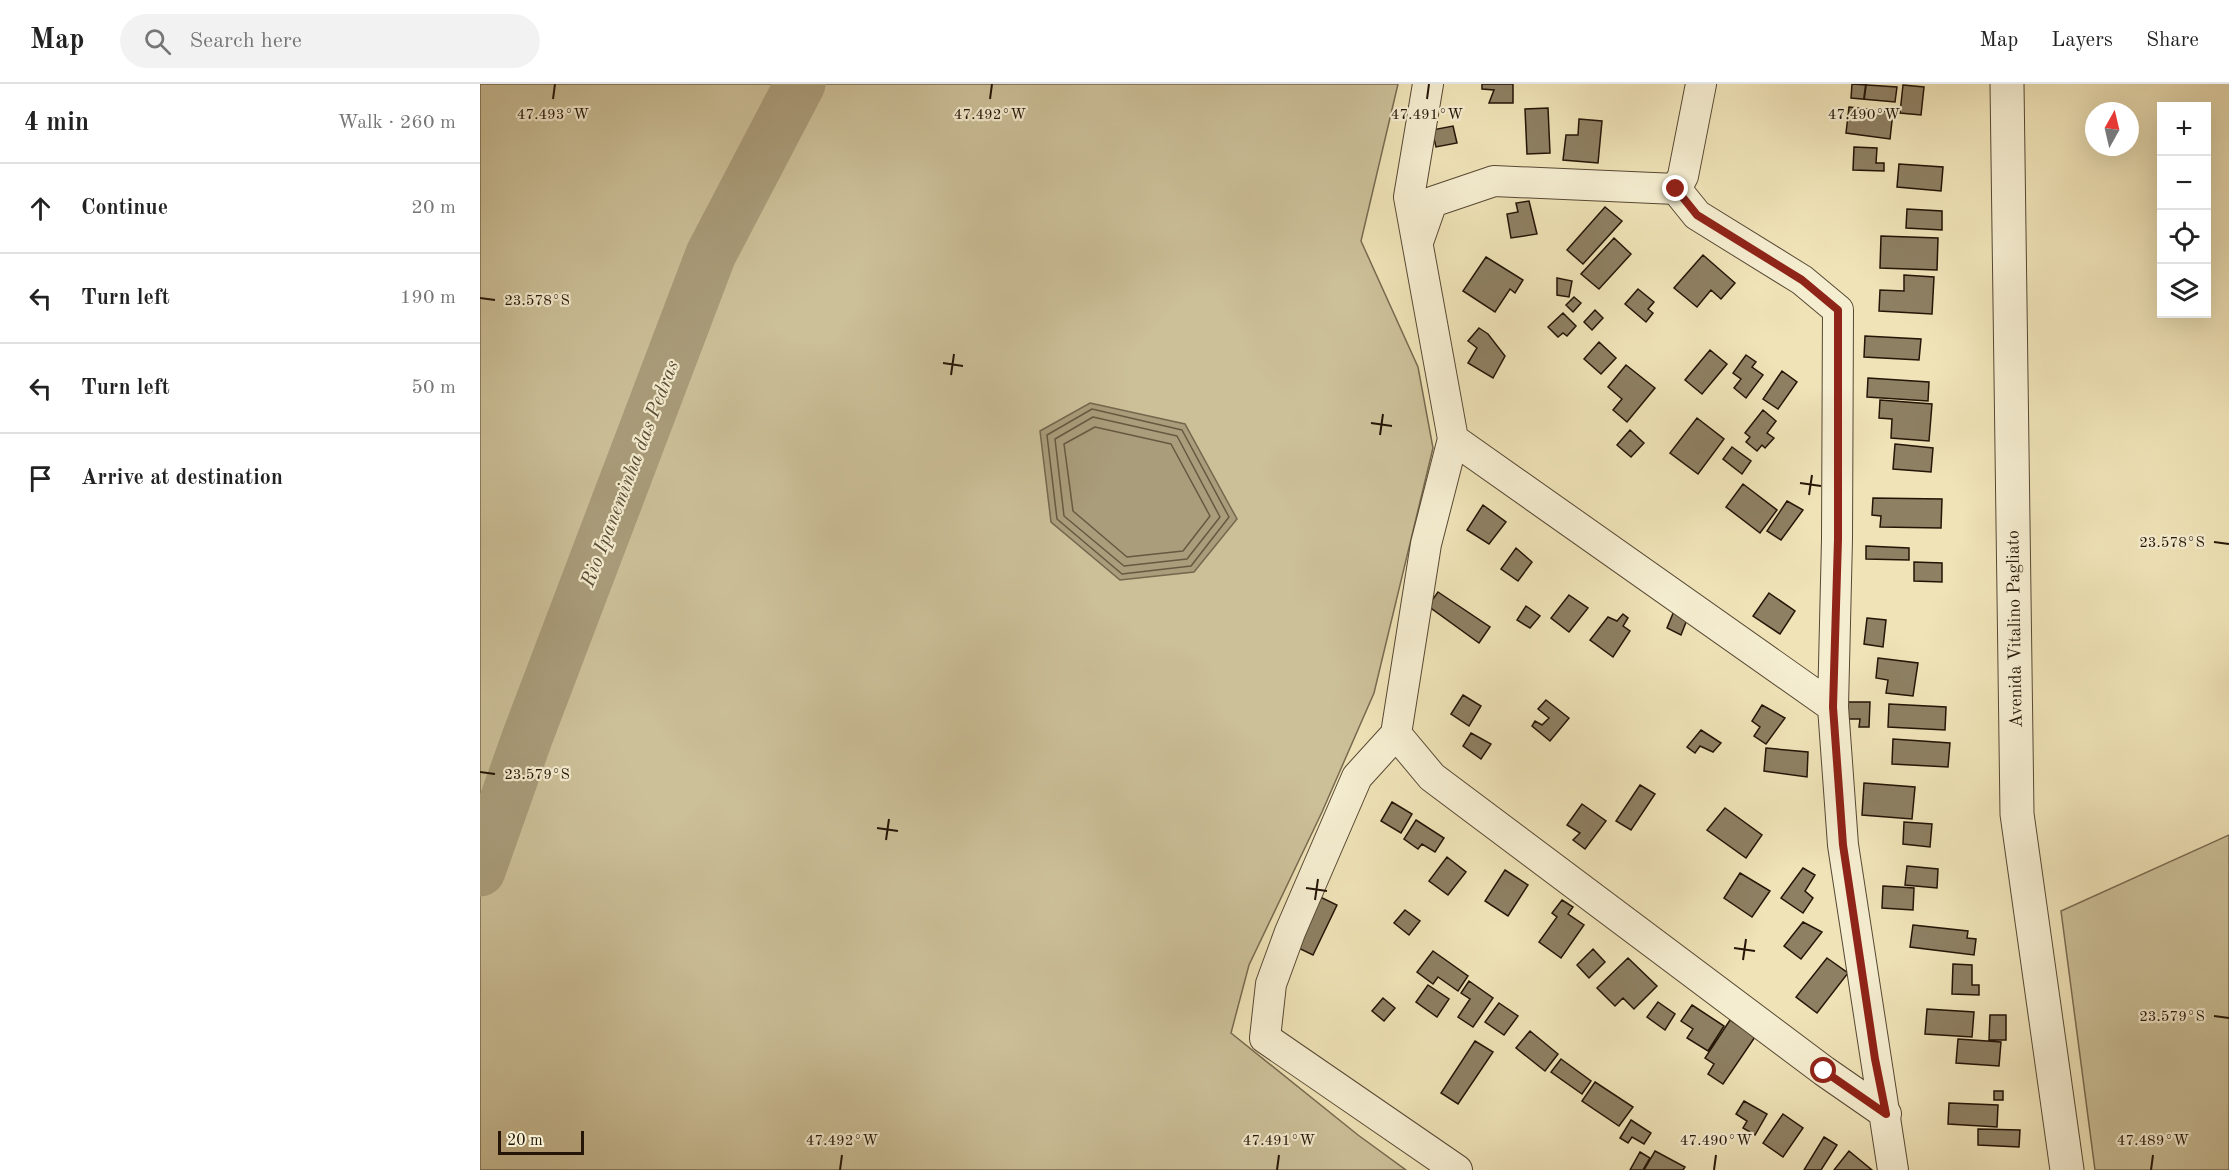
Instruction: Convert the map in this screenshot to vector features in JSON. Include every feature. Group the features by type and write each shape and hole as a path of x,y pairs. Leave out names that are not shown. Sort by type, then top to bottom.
{"street":[{"path":"1428,84 1409,197 1453,439 1426,544 1396,734 1357,777 1290,932 1271,984 1265,1038 1457,1170"},
{"path":"1676,189 1683,176 1701,84"},
{"name":"Avenida Vitalino Pagliato","path":"2007,84 2017,814 2067,1170"},
{"path":"1418,242 1432,202 1494,181 1676,189 1697,215 1802,280 1838,310 1838,539 1833,707 1843,845 1893,1170"},
{"path":"1453,439 1833,707"},
{"path":"1396,734 1432,777 1824,1071 1886,1114"}],"shaded area":[{"path":"480,84 1398,84 1361,241 1418,367 1433,448 1374,693 1322,812 1249,965 1231,1033 1358,1135 1406,1170 480,1170"},
{"path":"2229,835 2229,1170 2095,1170 2061,911"}],"water":[{"path":"1090,403 1185,424 1237,519 1194,572 1120,580 1051,522 1040,431"}],"building":[{"path":"1482,84 1513,84 1513,103 1489,103 1494,90 1482,89"},
{"path":"1852,84 1897,87 1895,102 1851,98"},
{"path":"1903,85 1924,87 1921,115 1900,113"},
{"path":"1849,107 1893,112 1890,139 1846,133"},
{"path":"1548,108 1550,153 1527,154 1525,109"},
{"path":"1579,119 1602,121 1598,163 1563,160 1566,135 1578,135"},
{"path":"1453,126 1457,143 1436,147 1432,130"},
{"path":"1854,147 1877,148 1876,163 1884,163 1884,171 1853,170"},
{"path":"1899,164 1943,167 1941,191 1897,187"},
{"path":"1529,201 1537,234 1511,238 1507,214 1518,212 1516,203"},
{"path":"1605,207 1622,221 1583,264 1567,250"},
{"path":"1907,209 1942,211 1942,230 1906,228"},
{"path":"1881,236 1938,238 1937,270 1880,268"},
{"path":"1614,238 1631,254 1599,289 1581,274"},
{"path":"1703,255 1735,283 1721,299 1711,290 1697,307 1674,288"},
{"path":"1486,257 1523,280 1515,293 1510,289 1495,312 1463,291"},
{"path":"1904,275 1934,277 1932,314 1879,311 1880,290 1904,291"},
{"path":"1557,278 1572,281 1569,297 1557,295"},
{"path":"1638,289 1654,302 1648,309 1653,313 1646,322 1625,304"},
{"path":"1574,297 1581,303 1573,312 1566,305"},
{"path":"1595,310 1603,318 1592,330 1584,322"},
{"path":"1563,313 1576,326 1567,336 1563,333 1558,337 1548,327"},
{"path":"1479,328 1488,334 1505,356 1493,378 1468,363 1477,348 1468,341"},
{"path":"1865,336 1921,339 1919,360 1864,357"},
{"path":"1599,342 1616,358 1601,374 1584,359"},
{"path":"1710,350 1727,364 1702,394 1685,380"},
{"path":"1746,355 1756,362 1752,367 1763,375 1746,398 1734,388 1741,379 1733,373"},
{"path":"1626,365 1655,388 1627,422 1613,410 1622,399 1608,387"},
{"path":"1782,371 1797,382 1778,409 1763,399"},
{"path":"1868,378 1929,382 1928,401 1867,397"},
{"path":"1880,400 1932,404 1929,441 1891,438 1892,419 1879,418"},
{"path":"1763,410 1776,421 1767,433 1774,438 1765,448 1762,445 1757,451 1746,442 1750,437 1745,433"},
{"path":"1697,418 1724,439 1698,474 1670,453"},
{"path":"1630,430 1644,443 1631,457 1617,445"},
{"path":"1895,444 1933,448 1931,472 1893,469"},
{"path":"1732,447 1751,461 1742,474 1723,459"},
{"path":"1743,484 1777,510 1760,533 1726,507"},
{"path":"1873,498 1942,499 1941,528 1880,527 1881,516 1872,515"},
{"path":"1787,501 1803,510 1781,540 1767,531"},
{"path":"1483,505 1506,522 1489,544 1467,530"},
{"path":"1866,546 1909,548 1909,560 1866,559"},
{"path":"1516,548 1532,562 1518,581 1501,569"},
{"path":"1914,562 1942,563 1942,582 1914,581"},
{"path":"1438,592 1490,627 1479,643 1428,606"},
{"path":"1769,593 1795,611 1780,634 1753,616"},
{"path":"1569,595 1588,608 1569,632 1551,618"},
{"path":"1526,606 1540,616 1530,628 1517,620"},
{"path":"1674,611 1688,617 1681,635 1667,628"},
{"path":"1623,614 1628,618 1623,626 1630,631 1613,657 1590,640 1608,617 1617,621"},
{"path":"1867,618 1886,620 1883,647 1864,644"},
{"path":"1878,658 1918,663 1913,696 1886,693 1888,680 1876,678"},
{"path":"1463,695 1481,706 1469,726 1451,714"},
{"path":"1546,700 1569,718 1550,741 1532,726 1535,721 1542,725 1549,718 1538,709"},
{"path":"1847,702 1870,702 1869,727 1859,727 1860,719 1846,719"},
{"path":"1889,704 1946,707 1945,730 1888,727"},
{"path":"1762,705 1785,718 1766,744 1754,736 1760,727 1752,721"},
{"path":"1701,730 1721,743 1713,752 1700,746 1695,753 1687,747"},
{"path":"1471,733 1491,744 1481,759 1463,746"},
{"path":"1893,739 1950,743 1948,767 1892,764"},
{"path":"1766,748 1808,752 1807,777 1764,771"},
{"path":"1864,783 1915,787 1912,819 1862,815"},
{"path":"1640,785 1655,794 1631,830 1616,821"},
{"path":"1392,802 1412,814 1401,833 1381,821"},
{"path":"1582,804 1606,821 1585,849 1573,840 1580,833 1567,825"},
{"path":"1725,808 1762,835 1746,858 1707,830"},
{"path":"1416,820 1444,838 1435,852 1422,844 1418,849 1404,839"},
{"path":"1904,822 1932,824 1930,847 1903,844"},
{"path":"1447,857 1466,872 1448,895 1429,881"},
{"path":"1907,866 1938,869 1937,888 1905,885"},
{"path":"1803,868 1815,875 1805,891 1813,898 1803,913 1781,898"},
{"path":"1505,870 1528,885 1508,916 1485,901"},
{"path":"1740,873 1770,891 1752,917 1724,898"},
{"path":"1883,886 1914,888 1913,910 1882,908"},
{"path":"1314,894 1337,905 1313,955 1290,944"},
{"path":"1562,900 1573,907 1568,914 1584,925 1561,958 1539,942 1557,917 1552,913"},
{"path":"1405,910 1420,921 1409,935 1394,923"},
{"path":"1803,922 1822,932 1801,959 1784,946"},
{"path":"1913,925 1968,931 1967,938 1976,939 1974,955 1910,947"},
{"path":"1593,949 1605,962 1589,978 1577,965"},
{"path":"1433,951 1468,976 1458,991 1438,977 1433,984 1417,972"},
{"path":"1628,958 1657,986 1634,1009 1623,998 1615,1006 1597,988"},
{"path":"1827,958 1848,973 1817,1013 1796,997"},
{"path":"1953,964 1972,965 1972,985 1979,985 1979,995 1952,994"},
{"path":"1469,981 1493,998 1473,1027 1458,1017 1470,999 1461,993"},
{"path":"1428,985 1449,999 1437,1017 1416,1002"},
{"path":"1383,998 1395,1008 1384,1021 1372,1011"},
{"path":"1658,1002 1675,1014 1665,1030 1647,1017"},
{"path":"1499,1003 1518,1016 1504,1035 1485,1022"},
{"path":"1692,1005 1724,1026 1708,1051 1687,1038 1693,1029 1681,1021"},
{"path":"1927,1009 1974,1012 1972,1037 1925,1034"},
{"path":"1990,1015 2006,1015 2006,1040 1989,1040"},
{"path":"1730,1020 1755,1037 1723,1084 1708,1074 1714,1064 1705,1058"},
{"path":"1530,1031 1558,1054 1545,1071 1516,1048"},
{"path":"1958,1039 2001,1042 1999,1066 1956,1063"},
{"path":"1475,1041 1493,1052 1458,1104 1441,1093"},
{"path":"1561,1059 1591,1081 1582,1094 1551,1072"},
{"path":"1595,1082 1633,1107 1619,1126 1582,1101"},
{"path":"1994,1091 2003,1091 2003,1100 1994,1100"},
{"path":"1744,1101 1767,1114 1755,1135 1743,1128 1747,1121 1736,1114"},
{"path":"1949,1103 1998,1105 1997,1127 1948,1124"},
{"path":"1783,1114 1803,1128 1783,1157 1763,1143"},
{"path":"1631,1120 1651,1133 1644,1144 1632,1137 1628,1143 1620,1138"},
{"path":"1978,1129 2020,1130 2019,1147 1978,1145"},
{"path":"1824,1137 1837,1145 1821,1170 1804,1170"},
{"path":"1655,1151 1685,1167 1683,1170 1644,1170"},
{"path":"1849,1151 1872,1170 1834,1170"},
{"path":"1640,1152 1650,1158 1643,1170 1630,1170"}],"waterway":[{"name":"Rio Ipaneminha das Pedras","path":"480,871 527,738 711,254 800,84"}],"route":[{"path":"1676,189 1697,215 1802,280 1838,310 1838,539 1833,707 1843,845 1875,1059 1886,1114 1824,1071"}]}
